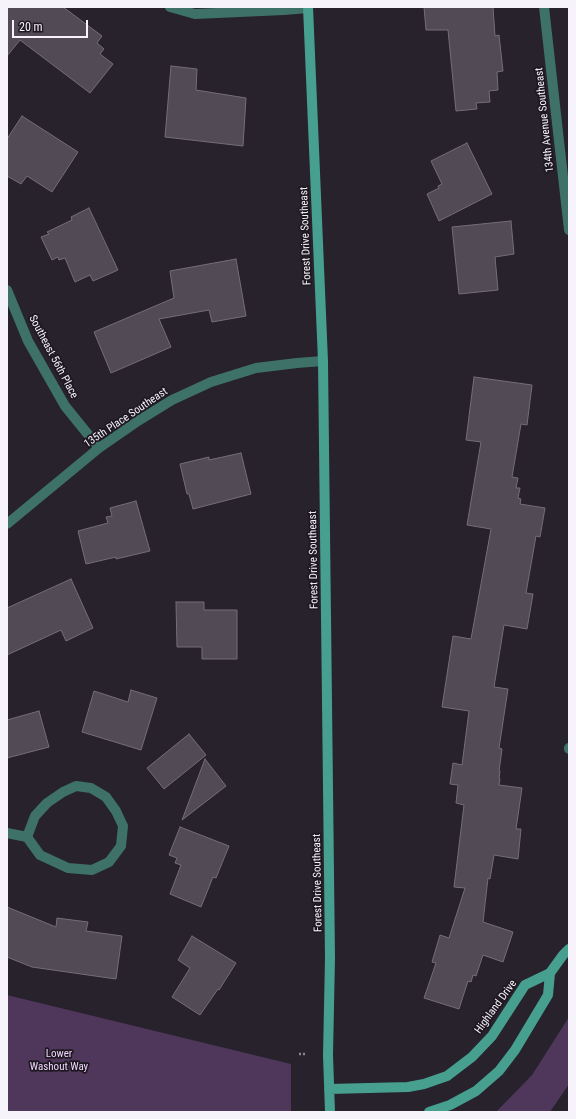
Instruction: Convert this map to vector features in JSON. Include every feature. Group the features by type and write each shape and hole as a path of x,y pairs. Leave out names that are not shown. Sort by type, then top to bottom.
{"main road":[{"name":"Forest Drive Southeast","path":"308,8 324,361 330,958 328,1055 330,1112"},
{"name":"Highland Drive","path":"330,1088 408,1087 424,1084 447,1076 472,1057 492,1036 525,985 550,973 569,949"},
{"path":"430,1112 450,1105 476,1091 499,1071 515,1050 548,995 550,973"}],"street":[{"path":"170,7 195,14 295,10 308,8"},
{"name":"134th Avenue Southeast","path":"544,7 569,230"},
{"name":"Southeast 56th Place","path":"7,290 28,341 61,400 99,448"},
{"name":"135th Place Southeast","path":"7,524 99,448 172,400 211,382 256,368 324,361"},
{"path":"7,833 27,836 40,855 68,868 92,870 109,862 121,846 123,826 116,811 106,797 91,788 76,786 63,792 47,803 35,816 27,836"}],"path":[{"path":"299,1054 305,1054"}],"green space":[{"name":"Lower Washout Way","path":"7,995 291,1064 291,1112 7,1112"},
{"path":"569,1017 569,1084 550,1112 496,1112 532,1075"}],"building":[{"path":"7,7 63,7 102,36 97,43 104,49 100,54 113,64 90,93 20,40 7,56"},
{"path":"424,7 493,7 495,36 499,35 503,71 497,72 498,90 489,91 490,102 476,103 477,109 456,111 448,30 426,30"},
{"path":"171,66 197,69 196,90 246,98 243,146 165,137"},
{"path":"22,116 78,152 52,192 27,176 21,184 7,176 7,139"},
{"path":"467,143 492,194 439,221 427,194 439,188 438,186 442,184 431,161"},
{"path":"89,208 118,270 93,281 90,275 75,282 65,258 59,260 58,257 52,260 41,237 49,234 47,232 72,220 71,217"},
{"path":"511,221 514,254 495,257 498,290 459,294 452,227"},
{"path":"236,259 246,316 212,322 209,310 159,319 171,347 111,373 94,332 174,298 170,271"},
{"path":"474,377 532,385 527,425 521,424 512,477 518,478 516,488 520,488 518,498 521,499 520,504 545,508 540,537 536,536 526,593 533,594 527,629 504,625 494,687 508,689 499,748 502,749 499,785 522,788 516,829 521,829 518,859 494,855 490,879 488,878 483,922 513,932 503,962 483,955 476,976 473,975 471,982 468,981 459,1009 424,998 436,963 432,962 440,935 449,938 465,888 454,887 464,805 456,803 458,785 450,784 453,763 462,765 469,711 442,707 453,636 471,639 491,529 467,525 481,442 466,440"},
{"path":"241,453 251,494 193,509 189,494 187,494 180,464 209,457 209,460"},
{"path":"136,501 150,551 86,564 78,531 108,523 106,517 112,516 110,508"},
{"path":"71,579 93,628 66,641 61,630 7,655 7,608"},
{"path":"176,602 204,602 204,610 237,610 237,659 202,659 202,647 177,647"},
{"path":"131,690 157,698 141,750 82,732 94,691 128,702"},
{"path":"39,711 49,747 7,758 7,720"},
{"path":"189,734 206,755 164,789 147,768"},
{"path":"205,759 226,786 182,820"},
{"path":"180,827 229,846 216,878 213,877 201,907 170,894 181,865 175,863 177,858 169,855"},
{"path":"7,907 56,927 57,918 88,922 86,931 122,936 116,979 32,967 7,957"},
{"path":"192,936 236,963 219,990 218,989 200,1015 172,997 190,968 178,960"}]}
